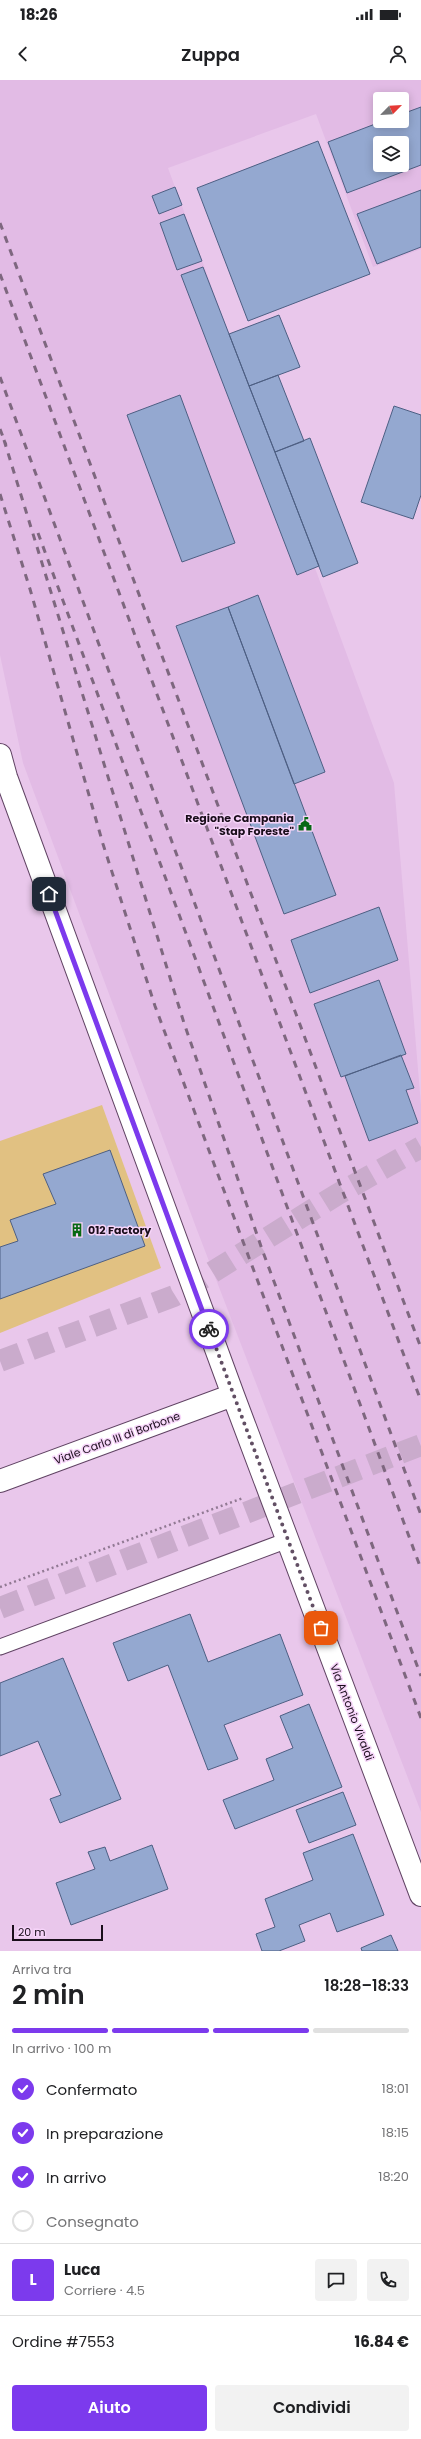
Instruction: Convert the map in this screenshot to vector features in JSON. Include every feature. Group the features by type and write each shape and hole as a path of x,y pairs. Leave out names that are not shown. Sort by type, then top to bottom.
{"street":[{"name":"Via Antonio Vivaldi","path":"0,755 6,777 233,1395 421,1895"},
{"name":"Viale Carlo III di Borbone","path":"0,1481 233,1395"}],"lane":[{"path":"0,1647 288,1540"}],"path":[{"path":"0,1587 268,1488"}],"shaded area":[{"path":"0,80 421,80 421,249 373,267 316,114 168,168 394,783 421,1105 421,1812 197,1230 23,763 0,655"},
{"path":"102,1105 161,1268 0,1333 0,1141"}],"building":[{"path":"421,107 421,165 409,170 409,136 373,136 373,172 402,172 347,193 328,142 373,125 373,128 409,128 409,111"},
{"path":"318,141 370,274 248,321 197,188"},
{"path":"175,187 182,205 159,214 152,196"},
{"path":"421,190 421,247 377,264 357,214"},
{"path":"184,214 202,261 177,270 160,223"},
{"path":"203,267 319,566 297,575 181,275"},
{"path":"279,315 300,367 249,386 229,334"},
{"path":"278,375 304,441 275,452 249,386"},
{"path":"180,395 235,543 182,562 127,415"},
{"path":"394,406 421,415 421,495 413,519 361,502"},
{"path":"310,438 358,563 323,577 275,452"},
{"path":"258,595 325,772 294,784 228,607"},
{"path":"228,607 336,895 284,914 176,626"},
{"path":"379,907 398,960 310,993 291,940"},
{"path":"379,980 406,1054 341,1077 314,1004"},
{"path":"401,1055 414,1088 406,1090 418,1123 369,1141 345,1076"},
{"name":"012 Factory","path":"110,1150 145,1246 0,1299 0,1247 18,1241 10,1220 56,1204 43,1174"},
{"path":"190,1614 208,1662 280,1634 303,1695 224,1725 238,1759 208,1770 168,1665 128,1681 113,1643"},
{"path":"63,1658 121,1799 60,1823 50,1799 61,1795 38,1741 0,1756 0,1683"},
{"path":"309,1704 342,1787 235,1829 223,1800 274,1780 266,1759 293,1748 280,1716"},
{"path":"343,1792 356,1825 309,1843 296,1810"},
{"path":"353,1834 384,1915 337,1932 330,1913 299,1925 305,1941 279,1951 262,1951 256,1934 275,1927 265,1899 313,1880 303,1853"},
{"path":"152,1845 168,1889 71,1925 56,1883 95,1869 88,1852 105,1847 110,1861"},
{"path":"391,1935 398,1951 362,1951 361,1948"}],"tunnel":[{"path":"0,1361 174,1296 338,1194 421,1147"},
{"path":"0,1608 421,1445"}],"railway":[{"path":"0,223 421,1348"},
{"path":"0,274 421,1401"},
{"path":"0,377 421,1515"},
{"path":"0,429 6,445"},
{"path":"4,440 184,1023 263,1252 421,1676"},
{"path":"0,494 30,589 103,844 155,1006 421,1718"},
{"path":"38,533 421,1569"}],"way so far":[{"path":"209,1329 321,1628"}],"place":[{"name":"Regione Campania \"Stap Foreste\"","path":"305,824"},
{"name":"012 Factory","path":"77,1230"}],"route":[{"path":"49,894 209,1329"}]}
